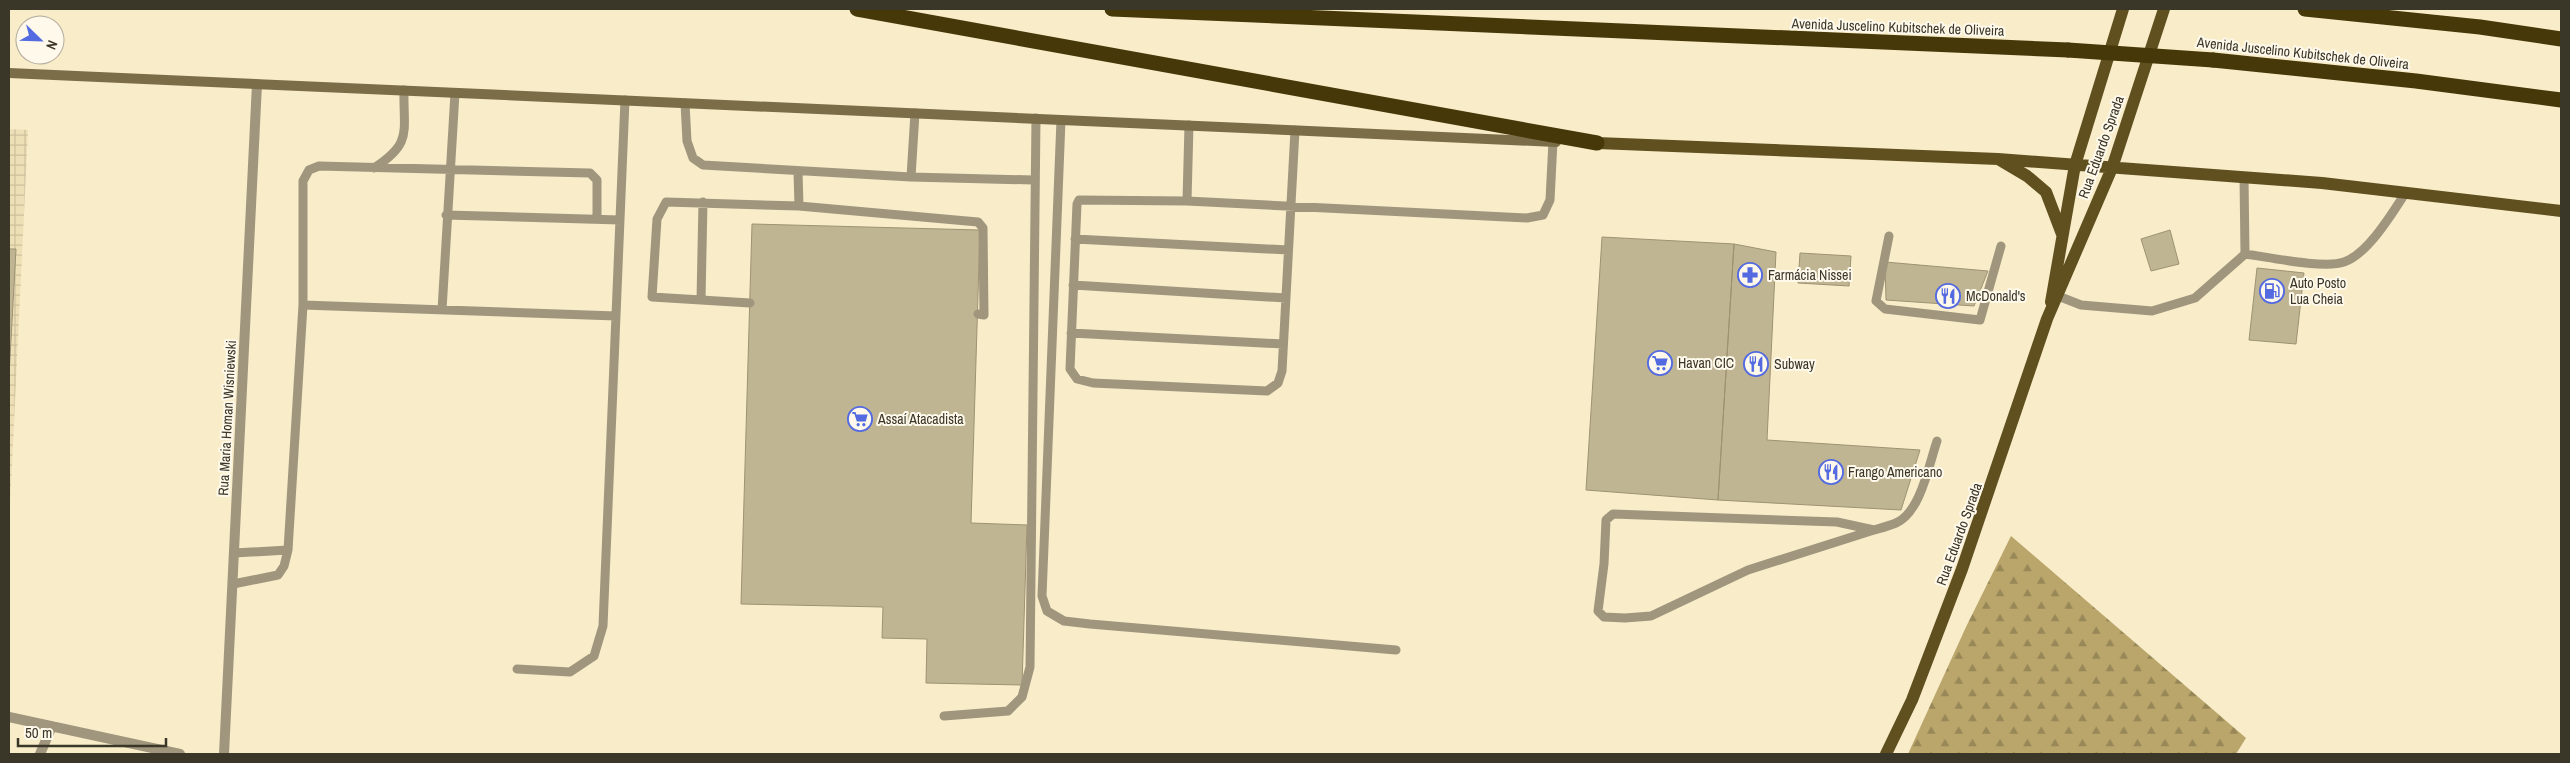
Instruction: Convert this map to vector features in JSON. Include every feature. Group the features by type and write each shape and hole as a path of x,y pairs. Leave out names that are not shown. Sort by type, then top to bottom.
{"highway":[{"path":"857,9 1597,143"},
{"name":"Avenida Juscelino Kubitschek de Oliveira","path":"1112,9 2068,50 2213,60 2416,81 2561,100"},
{"path":"2305,9 2480,27 2561,38"}],"main road":[{"name":"Rua Eduardo Sprada","path":"2047,319 2075,165 2123,9"},
{"name":"Rua Eduardo Sprada","path":"1886,754 1912,700 1956,586 2047,319 2112,168 2164,9"},
{"path":"9,73 1553,142 1998,159 2244,177 2406,192 2561,211"},
{"path":"1998,159 2027,176 2046,192 2062,234"}],"street":[{"name":"Rua Maria Homan Wisniewski","path":"224,754 258,84"},
{"path":"9,717 180,754"},
{"path":"40,754 52,726"}],"lane":[{"path":"374,168 390,157 403,143 404,90"},
{"path":"442,310 446,215 455,93"},
{"path":"517,669 570,672 594,656 604,626 625,100"},
{"path":"685,103 687,141 693,158 703,165 798,172 1033,180"},
{"path":"911,177 915,113"},
{"path":"944,716 1008,711 1022,697 1030,667 1033,180 1036,118"},
{"path":"1061,120 1042,596 1047,611 1064,621 1090,624 1396,650"},
{"path":"1187,201 1189,125"},
{"path":"1295,130 1290,206 1282,371 1278,383 1267,391 1093,383 1077,379 1070,369 1075,238 1077,204 1079,200 1084,198 1187,201 1290,206 1527,218 1543,215 1550,200 1553,142"},
{"path":"232,584 278,575 284,566 288,550 303,305 303,181 309,170 319,166 590,173 596,180 597,219"},
{"path":"798,172 799,206"},
{"path":"2244,177 2245,254"},
{"path":"2058,296 2081,305 2152,311 2195,298 2245,254 2327,264 2343,262 2356,255 2385,224 2406,192"},
{"path":"750,303 652,297 659,212 666,202 799,206 978,222 983,228 981,315"},
{"path":"702,300 703,202"},
{"path":"446,215 620,220"},
{"path":"1889,236 1876,301 1885,309 1980,320 2001,246"},
{"path":"1075,238 1288,250"},
{"path":"1074,285 1286,298"},
{"path":"303,305 616,316"},
{"path":"1071,333 1283,344"},
{"path":"1874,530 1837,522 1613,514 1606,520 1604,564 1598,611 1604,617 1651,616 1748,570 1897,523 1908,515 1917,502 1937,441"},
{"path":"234,553 288,550"}],"shaded area":[{"path":"9,129 28,130 9,527"}],"green space":[{"path":"2011,536 2246,738 2236,754 1908,754 1966,627"}],"building":[{"name":"Assaí Atacadista","path":"752,224 980,230 971,523 1027,525 1022,685 926,683 927,639 882,638 883,607 741,604"},
{"path":"2170,230 2179,264 2151,271 2141,239"},
{"name":"Havan CIC","path":"1602,237 1734,244 1718,500 1586,490"},
{"path":"1734,244 1776,252 1767,440 1920,450 1901,510 1718,500"},
{"path":"9,249 16,249 9,376"},
{"path":"1800,253 1851,256 1849,286 1798,283"},
{"path":"1885,262 1988,271 1974,306 1886,300"},
{"path":"2257,268 2304,273 2296,344 2249,340"}],"place":[{"name":"Farmácia Nissei","path":"1750,275"},
{"name":"Auto Posto Lua Cheia","path":"2272,291"},
{"name":"McDonald's","path":"1948,296"},
{"name":"Havan CIC","path":"1660,363"},
{"name":"Subway","path":"1756,364"},
{"name":"Assaí Atacadista","path":"860,419"},
{"name":"Frango Americano","path":"1831,472"}]}
